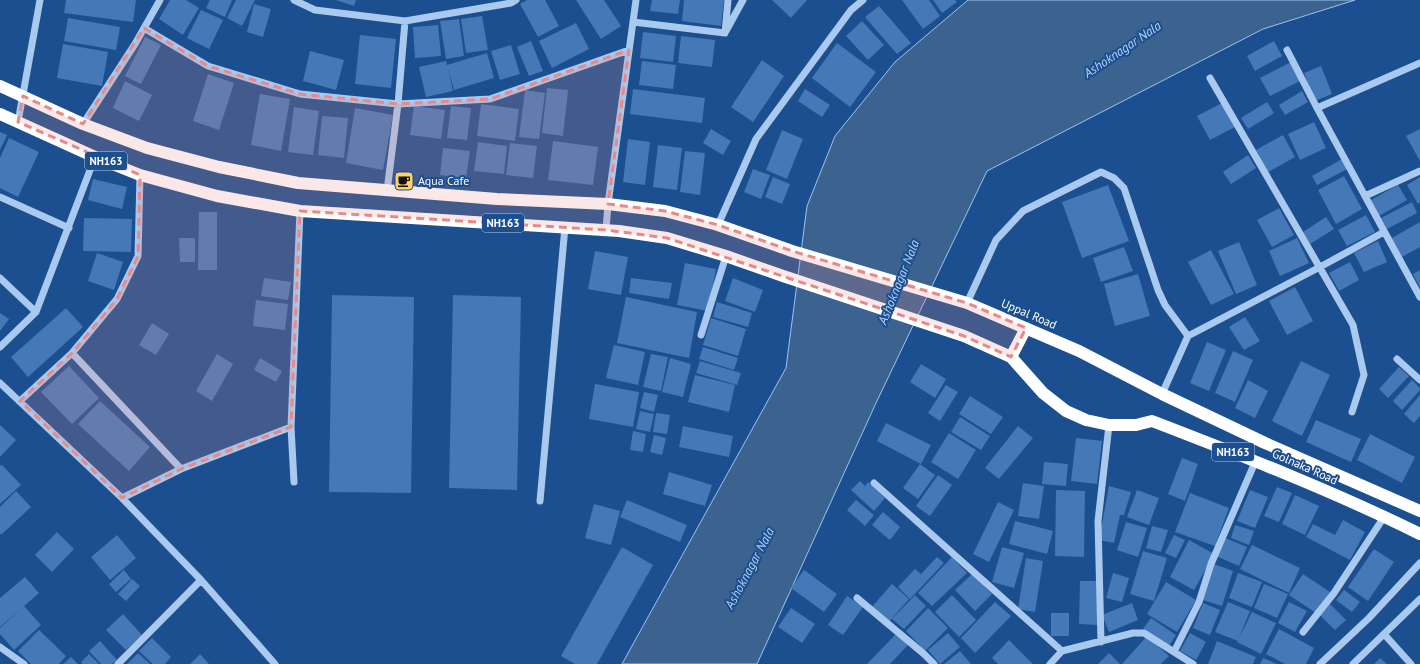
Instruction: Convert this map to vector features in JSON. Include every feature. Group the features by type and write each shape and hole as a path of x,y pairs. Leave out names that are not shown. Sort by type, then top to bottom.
{"highway":[{"name":"NH163","path":"0,86 83,124 147,148 219,167 298,183 497,199 608,204 665,211 718,225 792,251 967,303"},
{"name":"NH163","path":"0,114 95,157 140,175 217,196 300,211 606,230 667,238 726,256 964,336 1011,357"},
{"name":"Uppal Road","path":"967,303 1079,350"},
{"path":"1011,357 1026,328"},
{"name":"Golnaka Road","path":"1079,350 1162,394 1265,443 1420,511"},
{"name":"Golnaka Road","path":"1011,357 1043,393 1066,411 1086,420 1109,425 1136,425 1152,421 1256,460 1420,534"}],"street":[{"path":"18,122 40,0"},
{"path":"83,124 160,0"},
{"path":"294,0 315,10 405,21 511,3 516,0"},
{"path":"606,230 608,204 636,0"},
{"path":"725,33 728,0"},
{"path":"725,33 743,0"},
{"path":"718,225 756,139 851,10 863,0"},
{"path":"387,191 398,104 405,21"},
{"path":"633,22 725,33"},
{"path":"144,28 208,66 300,94 398,104 490,98 629,50"},
{"path":"1287,50 1420,297"},
{"path":"1317,108 1420,63"},
{"path":"1210,78 1353,325 1364,375 1352,412"},
{"path":"0,347 36,312 95,157"},
{"path":"1365,196 1420,171"},
{"path":"967,303 996,240 1023,211 1101,172 1114,178 1124,188 1158,290 1165,305 1188,336"},
{"path":"20,401 72,353 117,299 138,256 140,175"},
{"path":"0,196 69,228"},
{"path":"294,482 291,427 300,211"},
{"path":"540,501 565,227"},
{"path":"1162,394 1188,336 1384,232"},
{"path":"701,335 726,256"},
{"path":"0,278 36,312"},
{"path":"72,353 181,469"},
{"path":"1397,359 1420,380"},
{"path":"0,384 20,401 122,498 201,580 275,664"},
{"path":"1101,642 1098,521 1109,425"},
{"path":"122,498 181,469 291,427"},
{"path":"1174,652 1199,602 1211,564 1256,460"},
{"path":"874,483 1062,651"},
{"path":"1303,632 1334,593 1384,517"},
{"path":"1320,664 1369,618 1420,563"},
{"path":"118,664 201,580"},
{"path":"857,598 934,664"},
{"path":"1353,664 1420,599"},
{"path":"1050,664 1062,651 1133,633 1144,633 1193,664"},
{"path":"1384,634 1411,664"},
{"path":"0,647 24,664"}],"highlighted area":[{"path":"144,28 208,66 300,94 398,104 490,99 629,50 608,204 665,211 718,225 792,251 967,303 1026,328 1011,357 964,336 667,238 606,230 300,211 291,427 181,469 122,498 20,401 72,353 117,299 138,256 140,175 18,122 23,96 83,124"}],"water":[{"name":"Ashoknagar Nala","path":"968,0 1355,0 1263,29 987,171 876,403 757,664 622,664 786,368 807,206 835,136 895,62"}],"building":[{"path":"66,0 136,0 133,22 64,13"},
{"path":"170,0 186,0 199,8 183,35 159,19"},
{"path":"210,0 232,0 225,17 206,8"},
{"path":"236,0 255,0 242,26 227,18"},
{"path":"336,0 356,0 354,6"},
{"path":"527,0 545,0 559,26 538,37 520,4"},
{"path":"576,0 604,0 621,26 601,39"},
{"path":"652,0 680,0 678,14 650,11"},
{"path":"684,0 724,0 721,26 682,21"},
{"path":"772,0 807,0 791,18"},
{"path":"902,0 929,0 940,16 923,29"},
{"path":"933,0 955,0 957,2 942,13"},
{"path":"254,4 271,9 263,37 247,32"},
{"path":"879,6 911,43 897,54 865,17"},
{"path":"201,10 223,20 209,49 187,38"},
{"path":"482,16 488,50 466,53 461,19"},
{"path":"68,18 120,27 116,50 64,41"},
{"path":"459,19 464,56 446,59 440,21"},
{"path":"862,21 884,45 868,60 846,36"},
{"path":"576,23 589,49 552,68 539,41"},
{"path":"438,25 441,56 415,58 413,27"},
{"path":"643,32 676,36 673,62 640,58"},
{"path":"360,35 396,39 391,88 355,84"},
{"path":"681,36 715,40 712,67 678,63"},
{"path":"145,37 161,45 141,84 125,76"},
{"path":"531,41 543,71 529,76 517,47"},
{"path":"1274,41 1282,56 1255,71 1247,56"},
{"path":"837,43 876,72 850,107 812,78"},
{"path":"63,44 108,52 102,86 57,78"},
{"path":"511,45 520,74 500,80 491,51"},
{"path":"310,51 344,60 336,90 303,81"},
{"path":"487,53 494,78 454,90 448,68 453,91 426,97 419,67 446,61 447,65"},
{"path":"762,60 784,76 753,122 731,107"},
{"path":"642,61 676,65 673,89 639,85"},
{"path":"1291,62 1300,81 1270,96 1260,78"},
{"path":"1321,66 1332,94 1315,101 1304,73"},
{"path":"208,74 234,83 219,130 193,121"},
{"path":"125,81 152,95 139,121 113,108"},
{"path":"547,88 568,90 563,136 542,133"},
{"path":"633,89 705,98 702,123 630,114"},
{"path":"805,89 830,105 822,117 798,101"},
{"path":"525,90 545,93 539,139 519,137"},
{"path":"1302,91 1308,102 1285,115 1279,105"},
{"path":"260,94 290,99 281,151 251,145"},
{"path":"1267,102 1274,113 1248,129 1241,118"},
{"path":"1222,103 1235,127 1210,140 1197,116"},
{"path":"481,104 519,109 515,141 477,136"},
{"path":"414,106 445,110 441,139 410,135"},
{"path":"451,106 471,108 467,140 447,138"},
{"path":"294,107 319,111 313,155 288,152"},
{"path":"355,108 393,115 383,170 346,163"},
{"path":"322,116 348,118 344,158 318,155"},
{"path":"1314,122 1326,148 1300,160 1288,134"},
{"path":"711,129 731,141 723,155 703,143"},
{"path":"1420,129 1420,161 1406,136"},
{"path":"782,130 803,139 787,179 766,170"},
{"path":"0,132 7,135 0,150"},
{"path":"1283,135 1295,157 1268,172 1256,150"},
{"path":"9,138 39,152 18,197 0,188 0,158"},
{"path":"628,139 650,142 645,185 623,182"},
{"path":"553,141 598,147 593,185 548,180"},
{"path":"478,142 507,146 504,174 474,171"},
{"path":"510,143 537,146 533,178 506,175"},
{"path":"658,145 682,148 677,190 653,187"},
{"path":"443,148 470,151 466,178 440,175"},
{"path":"685,151 705,153 700,195 680,192"},
{"path":"1248,155 1256,168 1231,184 1223,172"},
{"path":"1342,159 1347,169 1317,185 1312,176"},
{"path":"753,169 770,175 761,199 744,192"},
{"path":"1344,176 1362,209 1336,224 1318,190"},
{"path":"773,177 790,184 782,204 765,197"},
{"path":"1420,177 1420,202 1418,204 1407,185"},
{"path":"93,179 127,187 122,209 88,200"},
{"path":"1108,185 1129,241 1082,258 1062,202"},
{"path":"1398,185 1407,200 1379,216 1371,200"},
{"path":"1412,202 1417,213 1387,229 1381,218"},
{"path":"1279,208 1294,235 1272,247 1257,220"},
{"path":"199,212 217,212 217,270 198,270"},
{"path":"1366,215 1375,232 1347,246 1338,230"},
{"path":"1326,217 1334,229 1310,244 1303,232"},
{"path":"84,218 132,219 131,252 83,251"},
{"path":"1420,222 1420,247 1400,258 1390,239"},
{"path":"179,238 195,238 195,262 180,262"},
{"path":"1297,238 1309,263 1280,276 1269,251"},
{"path":"1378,241 1387,262 1364,272 1354,253"},
{"path":"1239,242 1257,285 1236,294 1218,251"},
{"path":"1124,247 1133,271 1101,282 1093,258"},
{"path":"1211,250 1234,294 1211,305 1188,262"},
{"path":"595,251 628,257 621,295 588,289"},
{"path":"97,253 123,262 114,290 88,281"},
{"path":"1350,262 1359,280 1339,291 1329,273"},
{"path":"685,263 716,269 708,311 677,305"},
{"path":"1420,270 1420,288 1413,274"},
{"path":"1138,274 1150,316 1115,326 1104,284"},
{"path":"264,278 291,282 288,300 261,296"},
{"path":"631,278 672,283 669,299 629,293"},
{"path":"733,278 763,290 755,312 725,301"},
{"path":"1295,287 1313,321 1287,335 1269,301"},
{"path":"332,295 414,297 411,493 329,492"},
{"path":"453,295 521,297 517,490 449,488"},
{"path":"626,297 697,312 689,358 617,343"},
{"path":"256,300 288,304 285,330 253,326"},
{"path":"717,302 752,313 748,327 713,317"},
{"path":"66,308 83,327 28,377 11,357"},
{"path":"0,313 9,319 0,331"},
{"path":"1245,317 1260,341 1244,350 1229,327"},
{"path":"711,318 746,329 738,356 703,345"},
{"path":"152,323 169,334 156,355 139,345"},
{"path":"1207,342 1226,350 1209,391 1190,383"},
{"path":"614,345 645,352 638,385 606,378"},
{"path":"703,347 738,358 734,370 699,359"},
{"path":"1233,351 1253,360 1235,402 1215,393"},
{"path":"217,354 233,364 212,401 196,391"},
{"path":"651,354 668,357 661,391 643,387"},
{"path":"260,358 282,371 276,382 254,370"},
{"path":"670,358 691,364 683,397 662,392"},
{"path":"700,361 741,373 737,385 696,373"},
{"path":"1301,361 1330,375 1302,436 1272,421"},
{"path":"921,364 946,379 935,398 910,382"},
{"path":"69,366 99,398 72,424 41,392"},
{"path":"1399,367 1409,376 1388,398 1379,389"},
{"path":"695,375 735,385 729,412 688,402"},
{"path":"1248,380 1268,391 1255,418 1235,408"},
{"path":"1412,380 1420,388 1420,390 1402,410 1393,401"},
{"path":"595,384 639,392 633,427 589,419"},
{"path":"946,385 958,392 940,421 928,413"},
{"path":"644,392 658,395 654,412 640,408"},
{"path":"1420,395 1420,416 1414,423 1404,414"},
{"path":"970,396 1003,417 991,434 959,414"},
{"path":"100,401 150,447 129,471 78,424"},
{"path":"640,411 654,414 650,432 636,429"},
{"path":"656,413 670,415 667,434 653,432"},
{"path":"960,417 990,436 981,450 951,432"},
{"path":"1316,420 1361,439 1351,462 1306,442"},
{"path":"886,423 931,445 921,464 877,441"},
{"path":"0,425 16,440 0,457"},
{"path":"683,426 733,436 729,457 679,447"},
{"path":"1018,426 1033,438 999,479 985,468"},
{"path":"633,431 646,434 643,452 630,450"},
{"path":"949,433 976,450 958,479 931,462"},
{"path":"1370,434 1415,457 1402,483 1357,460"},
{"path":"654,435 666,438 662,455 650,452"},
{"path":"1076,438 1102,441 1097,484 1071,481"},
{"path":"1182,458 1198,464 1185,501 1168,494"},
{"path":"1044,462 1068,464 1066,486 1042,484"},
{"path":"920,464 935,475 918,499 903,488"},
{"path":"2,465 21,485 0,504 0,466"},
{"path":"669,472 712,485 705,506 663,494"},
{"path":"938,475 952,485 930,516 916,506"},
{"path":"860,481 865,486 868,482 885,498 874,511 851,490"},
{"path":"1023,483 1044,486 1039,519 1018,516"},
{"path":"1109,486 1131,492 1124,515 1120,515 1114,543 1099,540"},
{"path":"1277,487 1292,493 1279,522 1264,516"},
{"path":"1056,490 1085,491 1084,557 1055,556"},
{"path":"1137,490 1159,498 1149,525 1127,517"},
{"path":"1250,490 1268,497 1255,528 1237,521"},
{"path":"16,491 31,507 1,535 0,507"},
{"path":"1190,493 1229,508 1215,546 1175,532"},
{"path":"1295,495 1319,506 1305,535 1282,524"},
{"path":"627,500 687,525 680,542 620,517"},
{"path":"856,500 874,515 865,526 847,510"},
{"path":"998,502 1014,510 989,562 973,554"},
{"path":"594,504 620,511 611,545 585,538"},
{"path":"883,512 900,527 890,540 872,525"},
{"path":"1343,520 1365,532 1350,560 1306,537 1313,524 1335,535"},
{"path":"1015,521 1053,531 1047,554 1009,544"},
{"path":"1126,522 1147,528 1138,557 1117,550"},
{"path":"1235,525 1254,531 1249,545 1231,538"},
{"path":"1152,526 1168,530 1161,552 1146,548"},
{"path":"57,532 74,549 52,572 35,555"},
{"path":"117,535 136,558 110,580 91,557"},
{"path":"1174,535 1185,540 1176,558 1165,553"},
{"path":"1223,537 1247,547 1239,566 1216,556"},
{"path":"1189,540 1214,554 1194,590 1170,577"},
{"path":"1252,545 1300,568 1289,593 1240,569"},
{"path":"622,547 653,565 597,664 575,664 561,656"},
{"path":"1002,547 1024,553 1014,588 992,582"},
{"path":"1374,549 1394,562 1368,601 1348,587"},
{"path":"1143,551 1167,558 1154,601 1130,594"},
{"path":"937,557 944,563 910,599 898,587 915,569 921,574"},
{"path":"952,557 967,573 932,606 918,593"},
{"path":"1026,558 1043,561 1035,612 1018,609"},
{"path":"1214,564 1233,571 1222,606 1203,600"},
{"path":"124,570 131,579 116,592 109,584"},
{"path":"804,570 837,594 824,612 791,588"},
{"path":"1113,573 1129,578 1122,602 1106,598"},
{"path":"1238,573 1262,582 1252,607 1229,598"},
{"path":"972,574 992,594 975,611 955,590"},
{"path":"1303,574 1330,592 1316,613 1289,595"},
{"path":"25,577 39,593 0,627 0,598"},
{"path":"132,579 140,586 126,601 118,594"},
{"path":"1080,581 1098,581 1097,625 1079,624"},
{"path":"1166,582 1196,600 1177,632 1147,614"},
{"path":"892,584 909,599 889,622 871,608"},
{"path":"1264,584 1288,594 1277,618 1254,608"},
{"path":"1344,590 1360,602 1352,612 1336,600"},
{"path":"915,595 926,606 904,629 892,619"},
{"path":"952,595 976,620 959,637 935,612"},
{"path":"847,596 863,607 843,635 828,625"},
{"path":"995,602 1011,616 975,653 961,638"},
{"path":"1228,602 1250,611 1239,638 1252,612 1276,623 1261,654 1237,642 1238,641 1215,632"},
{"path":"1289,602 1307,611 1295,632 1278,623"},
{"path":"1132,603 1138,620 1109,632 1102,615"},
{"path":"1203,603 1220,610 1210,635 1193,628"},
{"path":"1330,604 1346,620 1335,630 1320,615"},
{"path":"24,606 41,625 14,650 0,634 0,628"},
{"path":"791,608 815,624 802,643 778,627"},
{"path":"928,608 948,628 925,651 906,631"},
{"path":"1051,613 1069,613 1069,636 1051,636"},
{"path":"123,614 142,635 126,650 106,630"},
{"path":"1151,618 1176,635 1169,646 1143,629"},
{"path":"1279,629 1314,648 1306,664 1285,664 1266,654"},
{"path":"39,630 66,656 59,664 31,664 18,651"},
{"path":"948,633 960,647 940,664 928,650"},
{"path":"1190,633 1206,642 1196,660 1180,651"},
{"path":"896,634 908,645 890,664 867,664"},
{"path":"1147,636 1169,656 1161,664 1122,664"},
{"path":"152,638 171,657 165,664 153,664 139,651"},
{"path":"1009,640 1033,664 998,664 992,658"},
{"path":"100,641 117,660 112,664 101,664 89,651"},
{"path":"1217,641 1256,657 1253,664 1208,664"},
{"path":"960,651 971,664 944,664"},
{"path":"138,653 150,664 127,664"},
{"path":"1109,653 1120,664 1098,664"},
{"path":"89,654 99,664 82,664 81,662"},
{"path":"200,654 209,664 190,664"},
{"path":"71,657 78,664 63,664"},
{"path":"1263,658 1277,664 1260,664"},
{"path":"1380,658 1387,664 1374,664"}],"place":[{"name":"Aqua Cafe","path":"404,181"}]}
